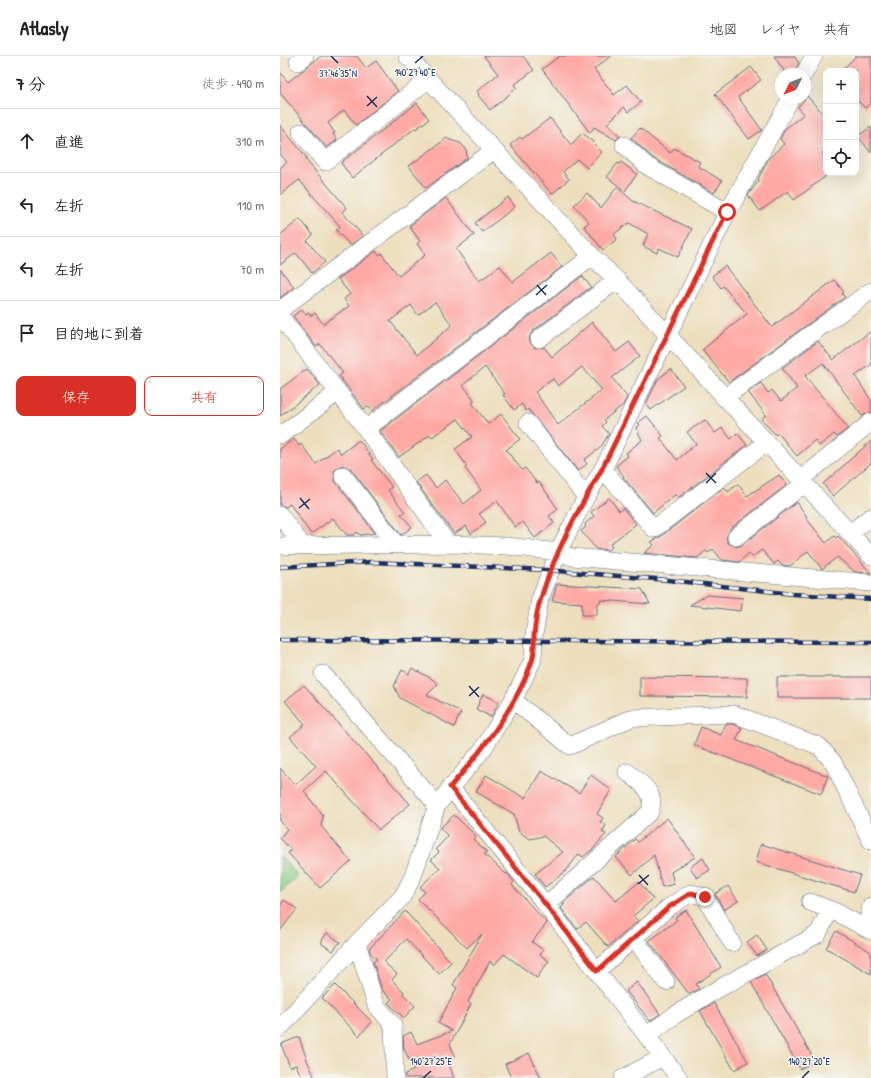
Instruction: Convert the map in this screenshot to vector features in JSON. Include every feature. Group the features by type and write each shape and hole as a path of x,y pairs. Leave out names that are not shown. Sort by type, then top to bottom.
{"street":[{"path":"407,56 592,256 617,280 871,556"},
{"path":"807,68 814,56"},
{"path":"301,132 325,162 429,79"},
{"path":"280,1027 357,943 403,896 413,876 437,805 450,787 483,749 513,700 533,660 534,635 540,599 558,552 602,469 727,212 788,104"},
{"path":"624,144 647,166 727,212"},
{"path":"280,310 494,150"},
{"path":"366,429 592,256"},
{"path":"539,339 617,280"},
{"path":"724,398 871,291"},
{"path":"280,316 366,429 448,544"},
{"path":"282,435 338,392"},
{"path":"736,537 871,422"},
{"path":"528,423 586,497"},
{"path":"602,469 654,529 766,443"},
{"path":"343,475 396,544"},
{"path":"280,515 302,545"},
{"path":"850,533 871,517"},
{"path":"280,546 448,544 507,546 558,552 572,557 871,583"},
{"path":"323,674 437,805"},
{"path":"513,700 570,746 631,718 734,714 819,746 833,762 871,841"},
{"path":"546,905 650,812 652,799 647,787 627,772"},
{"path":"450,787 546,905 679,1078"},
{"path":"597,971 669,907 691,893 705,897 732,943"},
{"path":"810,902 830,910 869,930 871,906"},
{"path":"647,1035 705,997 818,934 830,910"},
{"path":"634,938 666,982"},
{"path":"357,943 376,1005 393,1025 396,1078"},
{"path":"622,1078 663,1057"}],"green space":[{"path":"280,856 298,876 280,893"}],"building":[{"path":"321,56 357,56 366,68 376,61 398,91 356,125 344,110 328,123 335,133 333,134 337,140 327,148 280,93 280,72 288,82"},
{"path":"484,56 523,56 534,70 514,85 517,88 490,110 478,95 479,94 477,91 498,74"},
{"path":"560,56 611,56 594,69 614,95 627,85 641,102 628,112 624,107 607,124 620,136 616,140 594,127 590,133 542,69"},
{"path":"774,56 794,56 799,63 797,68 782,68"},
{"path":"856,56 871,56 871,102 865,108 859,102 859,68 844,68"},
{"path":"751,67 761,80 738,97 762,130 749,139 715,94"},
{"path":"811,100 823,114 823,176 826,176 794,200 788,191 760,211 748,195 759,180 758,179 769,158 784,144 780,139 785,129 804,114 798,107 800,104 811,104"},
{"path":"417,103 429,119 416,129 415,128 352,178 341,163"},
{"path":"550,118 571,145 582,133 594,142 593,143 602,152 587,168 577,159 563,172 569,179 552,194 510,145 520,137 522,139"},
{"path":"280,125 307,158 305,159 347,208 342,212 363,236 350,245 336,230 340,226 299,180 280,195 280,168 287,162 280,154"},
{"path":"871,127 871,153 859,137 859,135"},
{"path":"640,128 670,153 674,148 700,162 698,166 722,181 714,193 653,158 631,138"},
{"path":"447,138 460,143 466,149 467,158 426,188 409,166"},
{"path":"621,162 637,174 625,191 607,177 618,163 619,164"},
{"path":"617,187 633,201 692,229 678,257 659,248 657,253 643,246 648,234 629,223 614,234 617,239 603,250 584,226 589,222 574,205 587,193 601,208"},
{"path":"508,197 515,207 482,232 475,223"},
{"path":"446,198 474,235 456,249 479,281 500,266 513,282 551,253 562,267 372,411 369,406 364,409 339,376 343,373 320,344 316,347 293,316 302,309 306,314 309,312 311,316 315,313 323,324 349,306 344,299 350,294 338,279 376,251 379,255 381,253 399,276 425,255 417,244 420,241 409,226","holes":["435,302 452,325 417,355 390,321 411,305 418,315"]},
{"path":"300,219 313,235 307,241 325,262 312,273 296,253 280,265 280,235"},
{"path":"725,266 772,327 834,280 844,292 842,294 845,297 729,382 702,350 747,314 723,286 721,288 712,276"},
{"path":"280,269 294,287 280,298"},
{"path":"582,276 591,287 533,331 530,335 529,341 535,348 544,347 552,357 592,322 616,352 629,342 640,356 612,378 627,397 623,405 604,420 606,422 602,426 609,434 600,448 584,460 587,464 578,471 528,409 526,411 522,404 514,410 503,395 505,394 485,367 463,385 475,401 472,403 488,424 501,414 520,439 506,450 522,470 525,468 537,483 539,482 558,509 549,516 554,523 535,538 523,522 515,527 497,501 479,514 486,522 471,534 466,526 454,534 416,482 426,475 436,488 445,480 464,504 481,490 465,468 467,466 455,449 472,437 458,419 432,437 430,435 399,457 380,431","holes":["582,367 602,390 558,425 535,392 553,379 558,386"]},
{"path":"871,331 871,365 855,376 871,400 871,412 862,416 823,363 805,376 848,428 837,437 834,434 819,446 815,440 797,456 778,433 776,435 761,419 766,415 748,392 761,383 768,393 772,390 781,401 797,388 782,368 818,341 833,360"},
{"path":"307,369 320,385 280,416 280,389"},
{"path":"671,369 684,386 651,410 646,404 658,379"},
{"path":"647,416 663,436 660,438 677,460 696,444 687,432 705,420 715,433 722,428 731,439 737,433 747,445 678,498 675,495 653,513 623,477 624,476 616,466 628,456 626,453 642,440 636,428 640,425 638,423"},
{"path":"294,439 299,446 301,444 316,464 337,448 341,454 359,440 373,459 371,460 392,487 388,490 405,512 401,514 412,527 401,535 351,469 342,465 334,471 335,481 375,533 360,535 357,532 354,535 347,535 333,518 311,534 290,504 286,507 280,505 280,449"},
{"path":"871,441 871,463 833,496 823,484"},
{"path":"779,475 787,485 730,529 726,538 728,543 737,547 742,545 797,502 807,517 806,518 826,543 834,536 836,538 838,536 871,573 855,572 837,557 822,569 808,551 790,566 781,565 778,561 774,564 762,550 752,557 749,553 739,562 722,560 713,549 708,553 706,551 697,558 644,553 654,545 651,542 660,537 724,487 728,492 738,484 747,496"},
{"path":"609,498 619,511 623,508 636,524 610,544 612,547 608,550 596,549 581,531 586,527 585,524 594,516 591,512"},
{"path":"557,584 642,589 650,604 600,600 600,604 597,604 597,615 582,615 582,603 552,601"},
{"path":"707,595 743,598 741,611 690,605"},
{"path":"412,668 438,684 427,695 461,712 454,727 400,698 394,686 402,670 409,674"},
{"path":"640,677 747,678 747,697 640,696"},
{"path":"777,677 871,677 871,698 777,698"},
{"path":"304,685 410,804 379,830 326,771 304,791 323,816 321,826 351,861 320,888 288,853 291,850 280,838 287,829 280,821 280,768 295,785 316,766 290,737 305,724 285,701"},
{"path":"483,694 499,702 491,717 476,709"},
{"path":"726,724 732,724 742,728 736,740 828,776 821,794 694,745 701,727 721,735"},
{"path":"541,771 579,793 591,775 611,790 597,814 603,818 600,822 606,825 602,832 606,834 594,848 583,857 579,854 566,871 545,887 535,874 563,852 543,836 530,839 519,832 514,814 476,792 486,775 525,798"},
{"path":"454,815 476,836 473,839 487,852 484,854 506,874 507,873 514,882 512,885 547,923 532,942 543,950 540,955 549,961 537,978 504,954 494,965 490,961 468,1002 471,1004 450,1044 455,1056 447,1059 454,1078 405,1078 405,1074 414,1070 404,1049 403,1036 411,1032 417,1044 452,1031 438,1023 457,988 453,985 482,934 467,948 418,899 425,892 420,887 440,868 431,860 439,852 436,849 448,836 440,828"},
{"path":"667,818 695,857 671,872 674,884 662,887 654,855 632,875 616,857 635,839 638,842"},
{"path":"761,844 860,875 854,892 756,862"},
{"path":"703,858 710,870 697,878 690,867"},
{"path":"594,876 616,901 639,882 653,899 633,916 638,921 608,947 586,922 577,929 561,908 564,905 563,903"},
{"path":"728,886 738,901 724,910 715,894"},
{"path":"284,900 297,909 280,931 280,906"},
{"path":"686,910 721,967 696,984 699,989 689,994 649,941 677,920 675,917"},
{"path":"405,911 451,962 439,974 406,939 384,962 397,974 392,980 415,1006 404,1018 388,1003 392,999 382,990 373,962 377,959 371,954 369,949"},
{"path":"836,931 871,952 871,974 826,948"},
{"path":"327,933 340,942 333,951 322,944 322,940"},
{"path":"757,935 767,950 757,956 747,942"},
{"path":"765,974 815,1061 800,1069 751,982"},
{"path":"637,982 660,1014 650,1021 626,991"},
{"path":"335,985 372,1022 359,1036 322,998"},
{"path":"714,1003 748,1062 734,1070 700,1011"},
{"path":"299,1037 315,1078 302,1078 296,1065 290,1067 281,1044"},
{"path":"529,1053 541,1078 511,1078 505,1064"}],"railway":[{"path":"280,567 372,562 546,570 668,580 793,594 871,599"},
{"path":"280,640 871,642"}],"route":[{"path":"705,897 691,893 669,907 597,971 546,905 450,787 483,749 513,700 533,660 534,635 540,599 558,552 602,469 727,212"}]}
